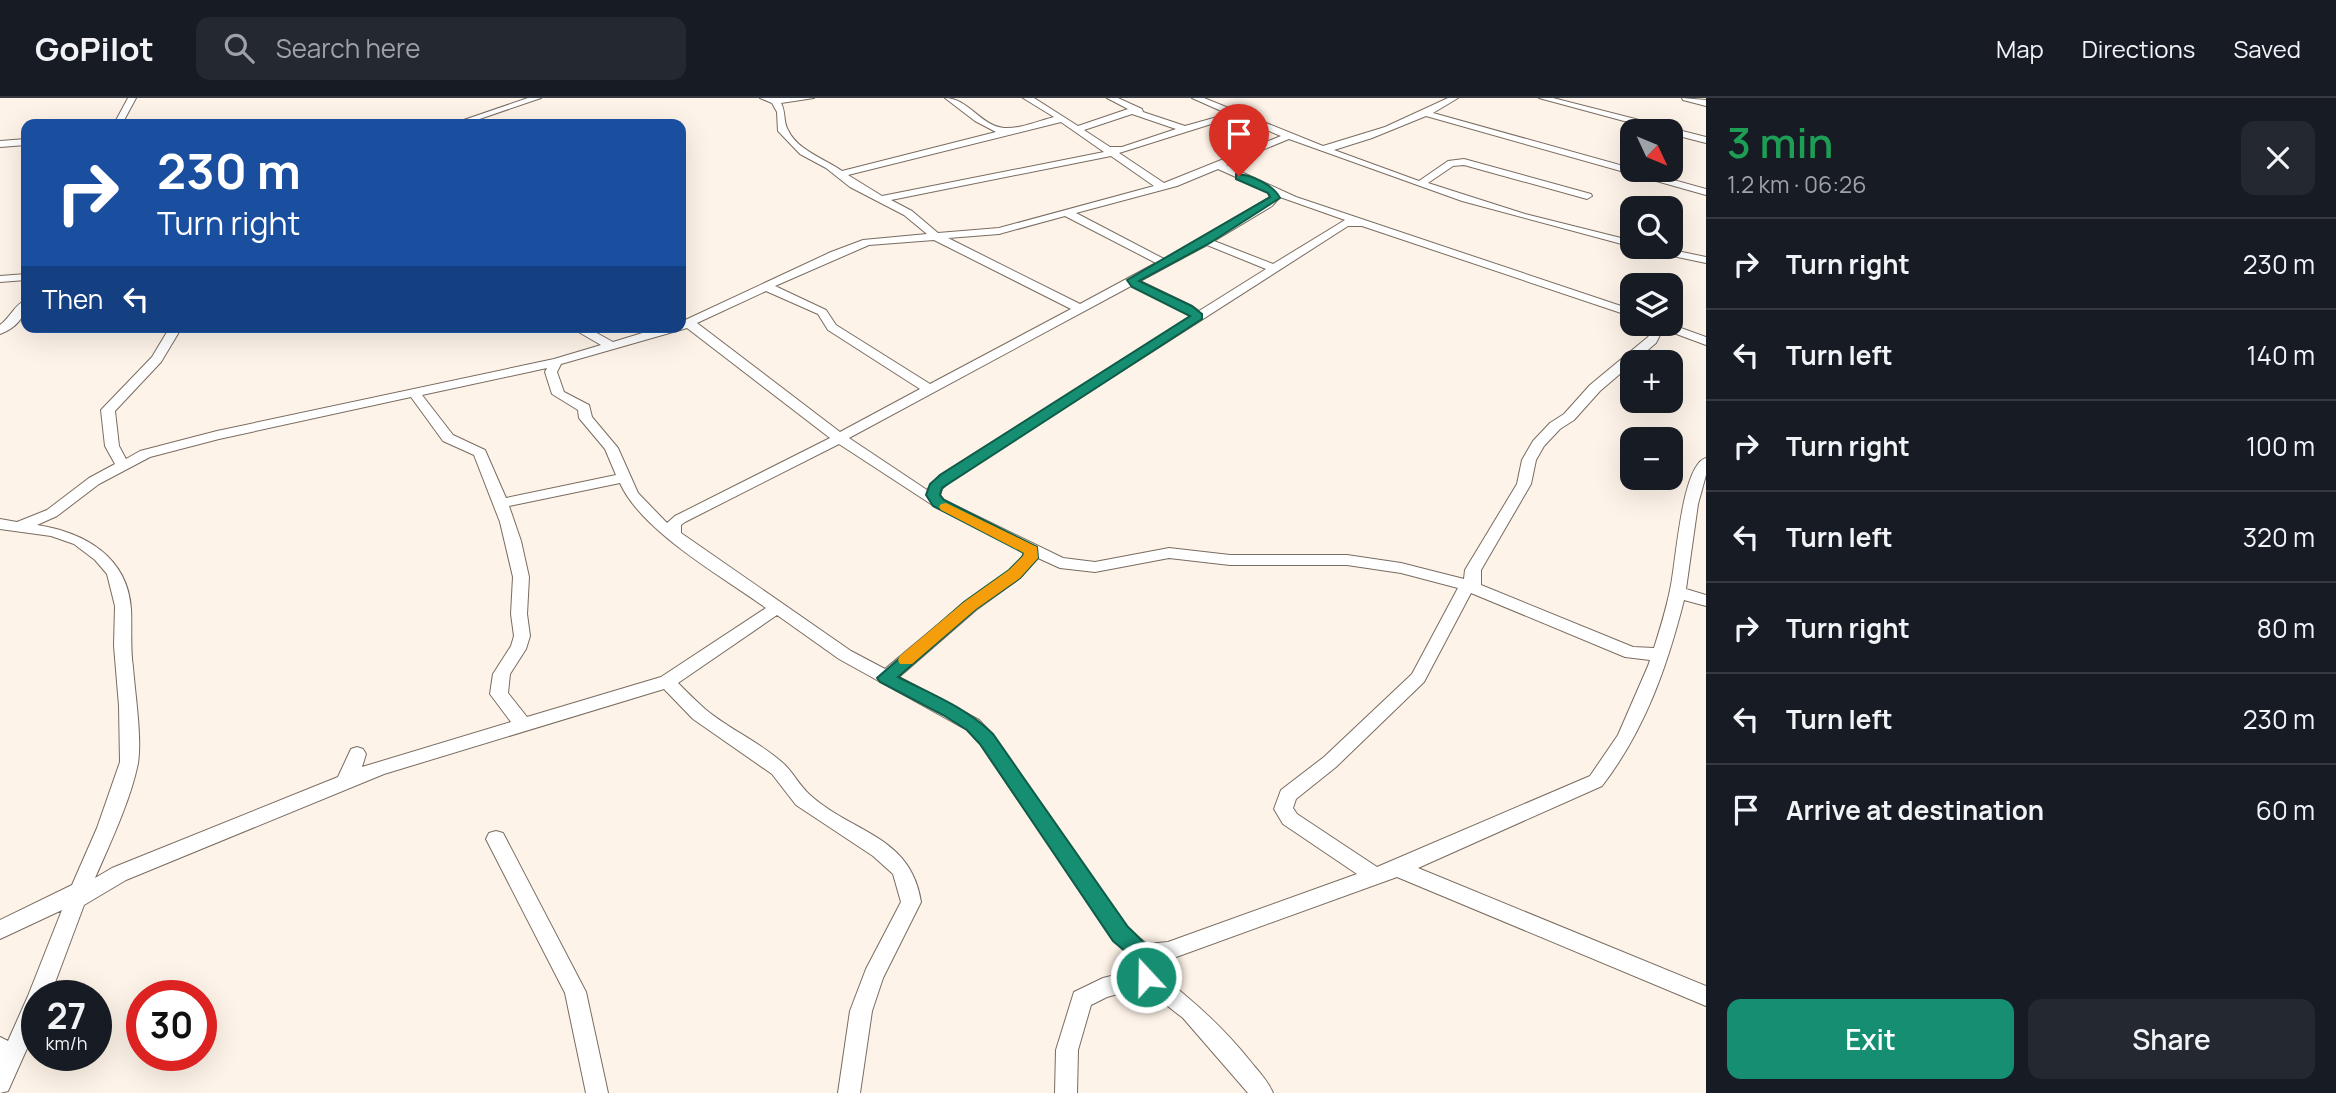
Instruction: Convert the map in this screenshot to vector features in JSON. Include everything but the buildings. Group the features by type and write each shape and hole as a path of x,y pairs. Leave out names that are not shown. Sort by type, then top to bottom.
{"street":[{"path":"121,119 132,98"},
{"path":"472,119 537,98"},
{"path":"764,98 775,101 810,98"},
{"path":"949,98 992,127 1013,130"},
{"path":"1027,98 1161,186"},
{"path":"1111,98 1184,129"},
{"path":"1121,102 1135,98"},
{"path":"1196,98 1320,149 1421,184 1560,228 1620,241"},
{"path":"1320,149 1343,145 1425,113 1454,98"},
{"path":"1543,98 1706,140"},
{"path":"1686,98 1706,103"},
{"path":"775,101 781,112 783,131 792,143 829,166 838,175 908,213 937,237 1079,308"},
{"path":"1077,129 1128,112 1139,111"},
{"path":"1425,113 1706,192"},
{"path":"881,199 1123,150 1223,117 1240,117"},
{"path":"838,175 1044,121 1063,120"},
{"path":"686,323 835,254 867,242 999,231 1161,186 1288,136"},
{"path":"0,144 21,142"},
{"path":"1421,184 1451,163 1464,162 1587,196"},
{"path":"1218,165 1274,195 1620,310"},
{"path":"674,535 674,524 680,519 839,438 1206,241 1274,195"},
{"path":"1067,213 1164,263"},
{"path":"939,503 933,495 935,487 945,478 1275,269 1345,220"},
{"path":"1206,241 1275,269"},
{"path":"1683,255 1706,260"},
{"path":"0,279 21,277"},
{"path":"1133,280 1136,284 1188,308 1197,316"},
{"path":"767,287 822,312 832,327 929,390"},
{"path":"0,330 11,323 21,310"},
{"path":"686,328 839,438 939,503 1060,563 1095,567 1148,555 1169,554 1230,560 1347,560 1401,568 1471,587 1631,653 1654,673"},
{"path":"122,464 112,446 108,411 157,359 172,333"},
{"path":"587,333 612,346"},
{"path":"9,525 52,513 122,464 145,454 217,435 556,362 655,333"},
{"path":"1683,333 1706,341"},
{"path":"1374,875 1290,819 1283,809 1288,794 1330,762 1418,678 1471,587 1473,570 1524,484 1529,460 1538,444 1618,367 1655,336"},
{"path":"556,362 551,372 558,394 584,408 586,418 611,448 632,495 661,526 845,655 973,725 986,739 1120,934 1143,954 1146,977 1191,1011 1233,1055 1262,1093"},
{"path":"414,393 448,438 480,453 502,503 520,573 522,592 519,616 522,636 517,649 503,665 499,694 523,724"},
{"path":"1143,954 1168,951 1397,868 1596,781 1614,760 1654,673 1700,503 1703,463 1706,462"},
{"path":"502,503 624,478"},
{"path":"45,531 46,522 52,513"},
{"path":"9,525 45,531 79,541 100,556 114,573 123,606 122,646 128,706 129,762 92,868 78,895 45,980"},
{"path":"886,678 970,606 1015,574 1031,558 1032,551"},
{"path":"1678,592 1706,601"},
{"path":"0,930 119,874 345,781 523,724 667,682 777,608"},
{"path":"1631,653 1659,654"},
{"path":"667,682 699,714 778,769 803,800 880,850 901,869 909,888 911,902 873,976 862,1011 849,1093"},
{"path":"345,781 357,754"},
{"path":"496,839 575,992 597,1093"},
{"path":"1423,856 1443,886"},
{"path":"92,868 119,874"},
{"path":"1397,868 1706,996"},
{"path":"1066,1093 1067,1050 1082,999 1103,988 1146,977"},
{"path":"2,1066 21,1031"}],"slow traffic":[{"path":"906,660 970,606 1015,574 1031,558 1032,551 946,507"}],"route":[{"path":"1146,977 1143,954 1120,934 986,739 973,725 886,678 970,606 1015,574 1031,558 1032,551 939,503 933,495 935,487 1197,316 1188,308 1136,284 1133,280 1275,198 1272,191 1239,176"}]}
